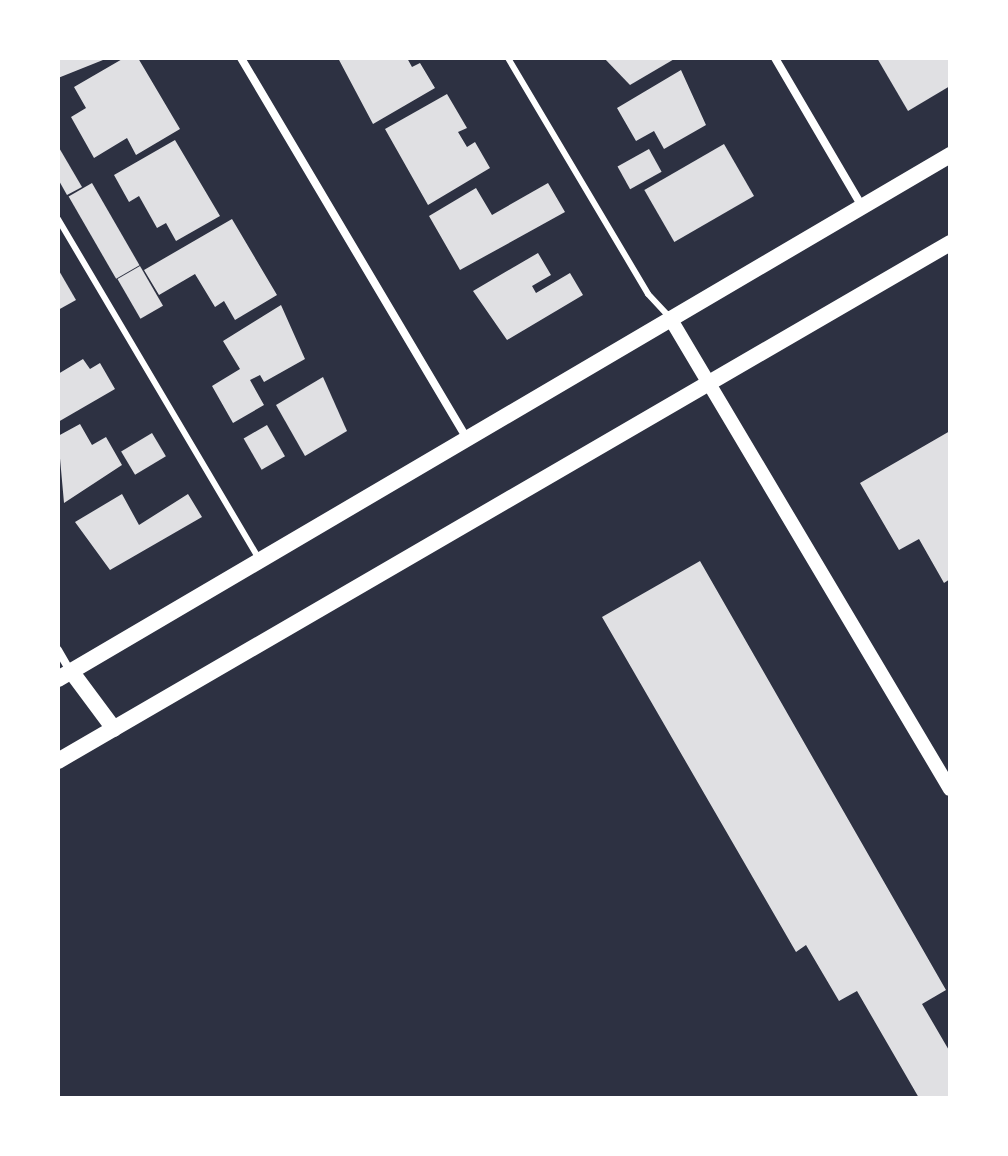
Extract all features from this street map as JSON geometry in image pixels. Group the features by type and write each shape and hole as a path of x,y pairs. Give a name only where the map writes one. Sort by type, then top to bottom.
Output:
{"main road":[{"path":"114,729 64,675 465,436 950,155"},
{"path":"58,761 950,243"}],"street":[{"path":"241,58 465,436"},
{"path":"775,58 862,206"},
{"path":"670,318 950,789"},
{"path":"58,650 64,675"}],"lane":[{"path":"508,58 648,294 670,318"},
{"path":"58,219 259,559"}],"building":[{"path":"58,58 108,58 58,78"},
{"path":"124,58 138,58 180,129 136,155 127,138 94,158 71,117 86,108 74,87"},
{"path":"338,58 407,58 412,67 420,63 435,88 373,124"},
{"path":"604,58 676,58 630,85"},
{"path":"877,58 950,58 950,86 908,111"},
{"path":"681,70 706,125 664,149 654,131 636,141 617,108"},
{"path":"447,94 467,128 458,132 467,147 475,142 490,168 428,205 385,129"},
{"path":"175,140 220,216 176,241 166,223 157,228 139,196 129,202 114,175"},
{"path":"724,144 754,196 674,242 644,190"},
{"path":"58,146 82,187 67,195 58,179"},
{"path":"649,149 662,172 630,189 618,166"},
{"path":"92,183 140,265 116,279 69,196"},
{"path":"548,183 565,212 460,270 429,216 476,188 492,215"},
{"path":"232,219 277,295 235,320 224,301 215,307 195,274 159,295 144,270"},
{"path":"538,253 551,275 532,286 536,293 570,273 583,295 507,340 473,291"},
{"path":"140,266 163,306 140,319 117,279"},
{"path":"58,269 76,300 58,310"},
{"path":"281,305 305,359 264,382 260,375 250,380 264,405 233,423 212,386 240,369 223,341"},
{"path":"83,359 90,369 100,363 115,389 58,422 58,374"},
{"path":"323,377 347,431 305,456 276,405"},
{"path":"80,424 92,445 106,437 122,465 64,503 58,436"},
{"path":"267,425 285,456 262,470 244,438"},
{"path":"950,431 950,579 944,583 919,539 899,550 860,483"},
{"path":"152,433 166,456 135,475 121,452"},
{"path":"122,494 139,525 188,494 202,517 110,570 75,522"},
{"path":"700,561 946,990 922,1004 950,1052 950,1098 919,1098 857,991 839,1001 806,945 796,952 602,617"}]}
